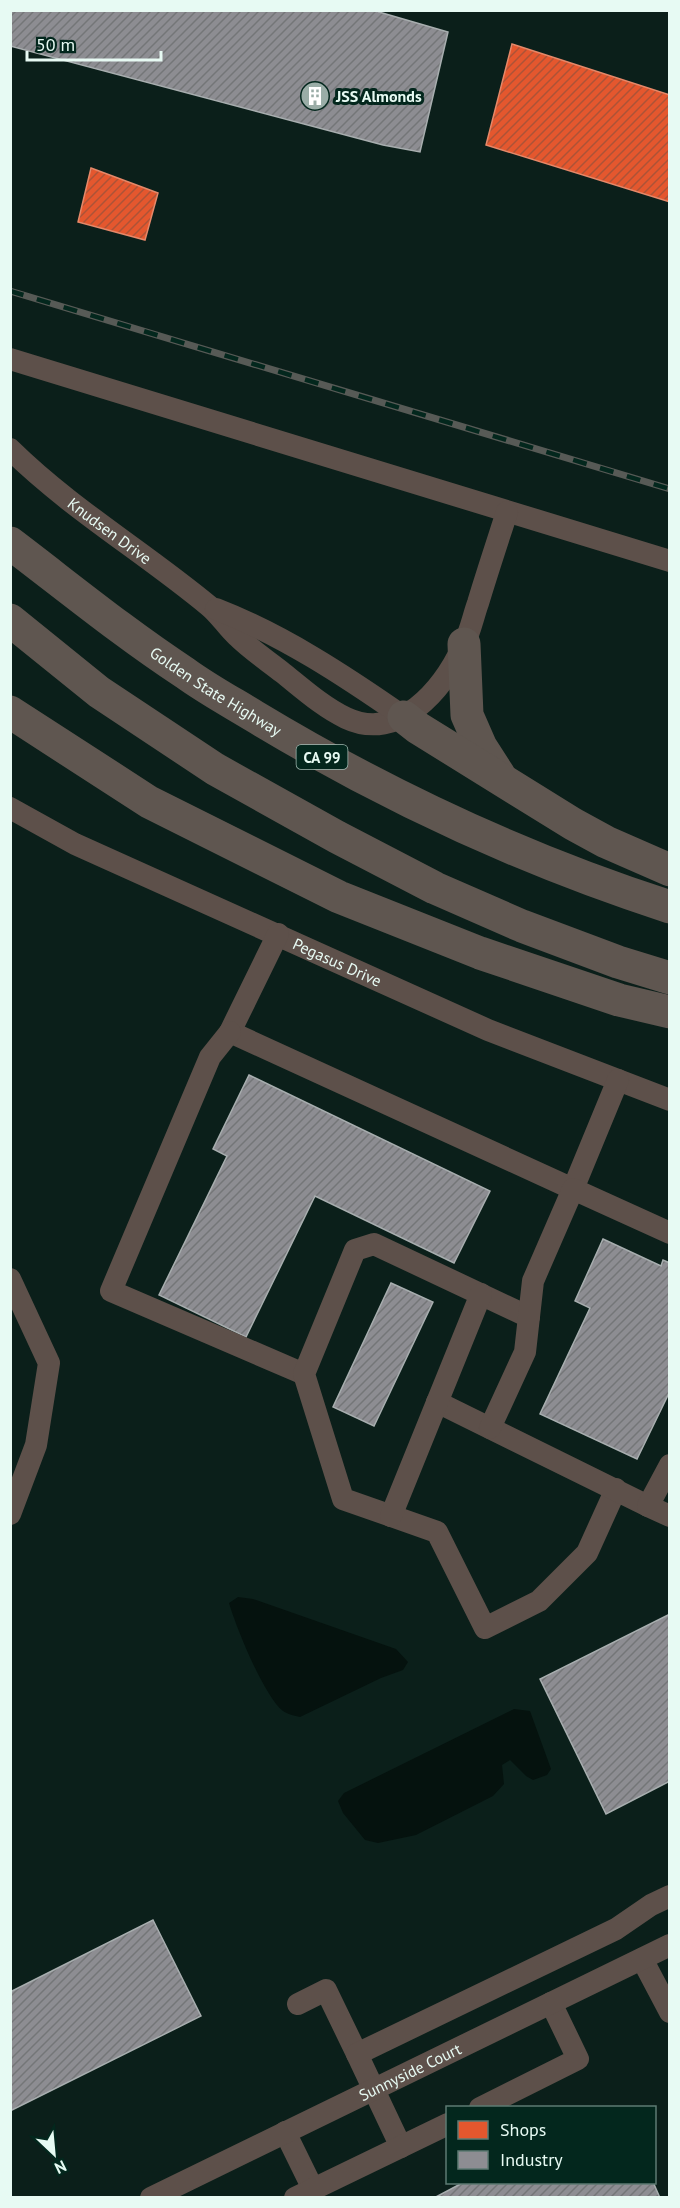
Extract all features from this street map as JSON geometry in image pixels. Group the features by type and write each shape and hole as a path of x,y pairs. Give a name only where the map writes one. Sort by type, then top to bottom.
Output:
{"highway":[{"name":"Golden State Highway","path":"10,543 107,618 186,674 322,757 492,841 619,891 669,907"},
{"path":"10,620 99,692 215,769 337,837 435,888 522,926 618,962 669,978"},
{"path":"464,644 467,715 481,747 506,784"},
{"path":"10,712 149,802 339,897 480,953 619,999 669,1012"},
{"path":"404,717 506,784 606,842 669,870"}],"street":[{"path":"10,359 669,561"},
{"name":"Knudsen Drive","path":"10,449 90,518 211,608 237,636 325,706 347,719 366,724 390,723 404,717 439,687 464,644 507,512"},
{"name":"Knudsen Drive","path":"211,608 249,622 281,639 404,717"},
{"name":"Pegasus Drive","path":"10,808 75,843 488,1030 669,1100"},
{"path":"278,934 230,1032 210,1057 111,1291 304,1374"},
{"path":"230,1032 669,1233"},
{"path":"490,1428 525,1352 533,1281 618,1080"},
{"path":"529,1317 374,1244 355,1250 304,1374 343,1499 437,1532 485,1628 539,1601 587,1553 616,1489"},
{"path":"10,1279 49,1363 36,1445 10,1514"},
{"path":"391,1516 481,1294"},
{"path":"437,1402 669,1516"},
{"path":"648,1506 669,1465"},
{"path":"357,2054 616,1929 651,1905 669,1896"},
{"name":"Sunnyside Court","path":"158,2196 669,1945"},
{"path":"642,1959 669,2012"},
{"path":"298,2004 326,1990 401,2147"},
{"path":"484,2106 578,2059 551,2003"},
{"path":"285,2132 304,2193 446,2124"}],"shaded area":[{"path":"238,1597 253,1599 396,1649 408,1662 403,1670 381,1678 300,1717 289,1714 276,1703 259,1677 244,1644 229,1603"},
{"path":"514,1709 530,1711 551,1769 547,1775 533,1780 510,1760 502,1765 504,1784 493,1796 416,1835 378,1843 365,1840 343,1813 338,1801 344,1793"}],"building: Shops":[{"path":"512,44 670,95 670,202 486,145"},
{"path":"91,168 158,193 145,240 78,222"}],"building: Industry":[{"name":"JSS Almonds","path":"10,10 380,10 379,12 448,32 420,152 383,145 10,46"},
{"path":"249,1075 490,1191 454,1263 315,1196 246,1337 159,1295 227,1156 213,1149"},
{"path":"603,1239 661,1266 663,1260 670,1263 670,1391 637,1459 540,1414 590,1308 575,1301"},
{"path":"391,1283 433,1302 374,1426 333,1407"},
{"path":"670,1614 670,1781 606,1814 540,1679"},
{"path":"153,1920 201,2016 10,2111 10,1992"},
{"path":"460,2184 654,2184 660,2198 434,2198"}],"railway":[{"path":"10,291 670,489"}],"place":[{"name":"JSS Almonds","path":"315,96"}]}
